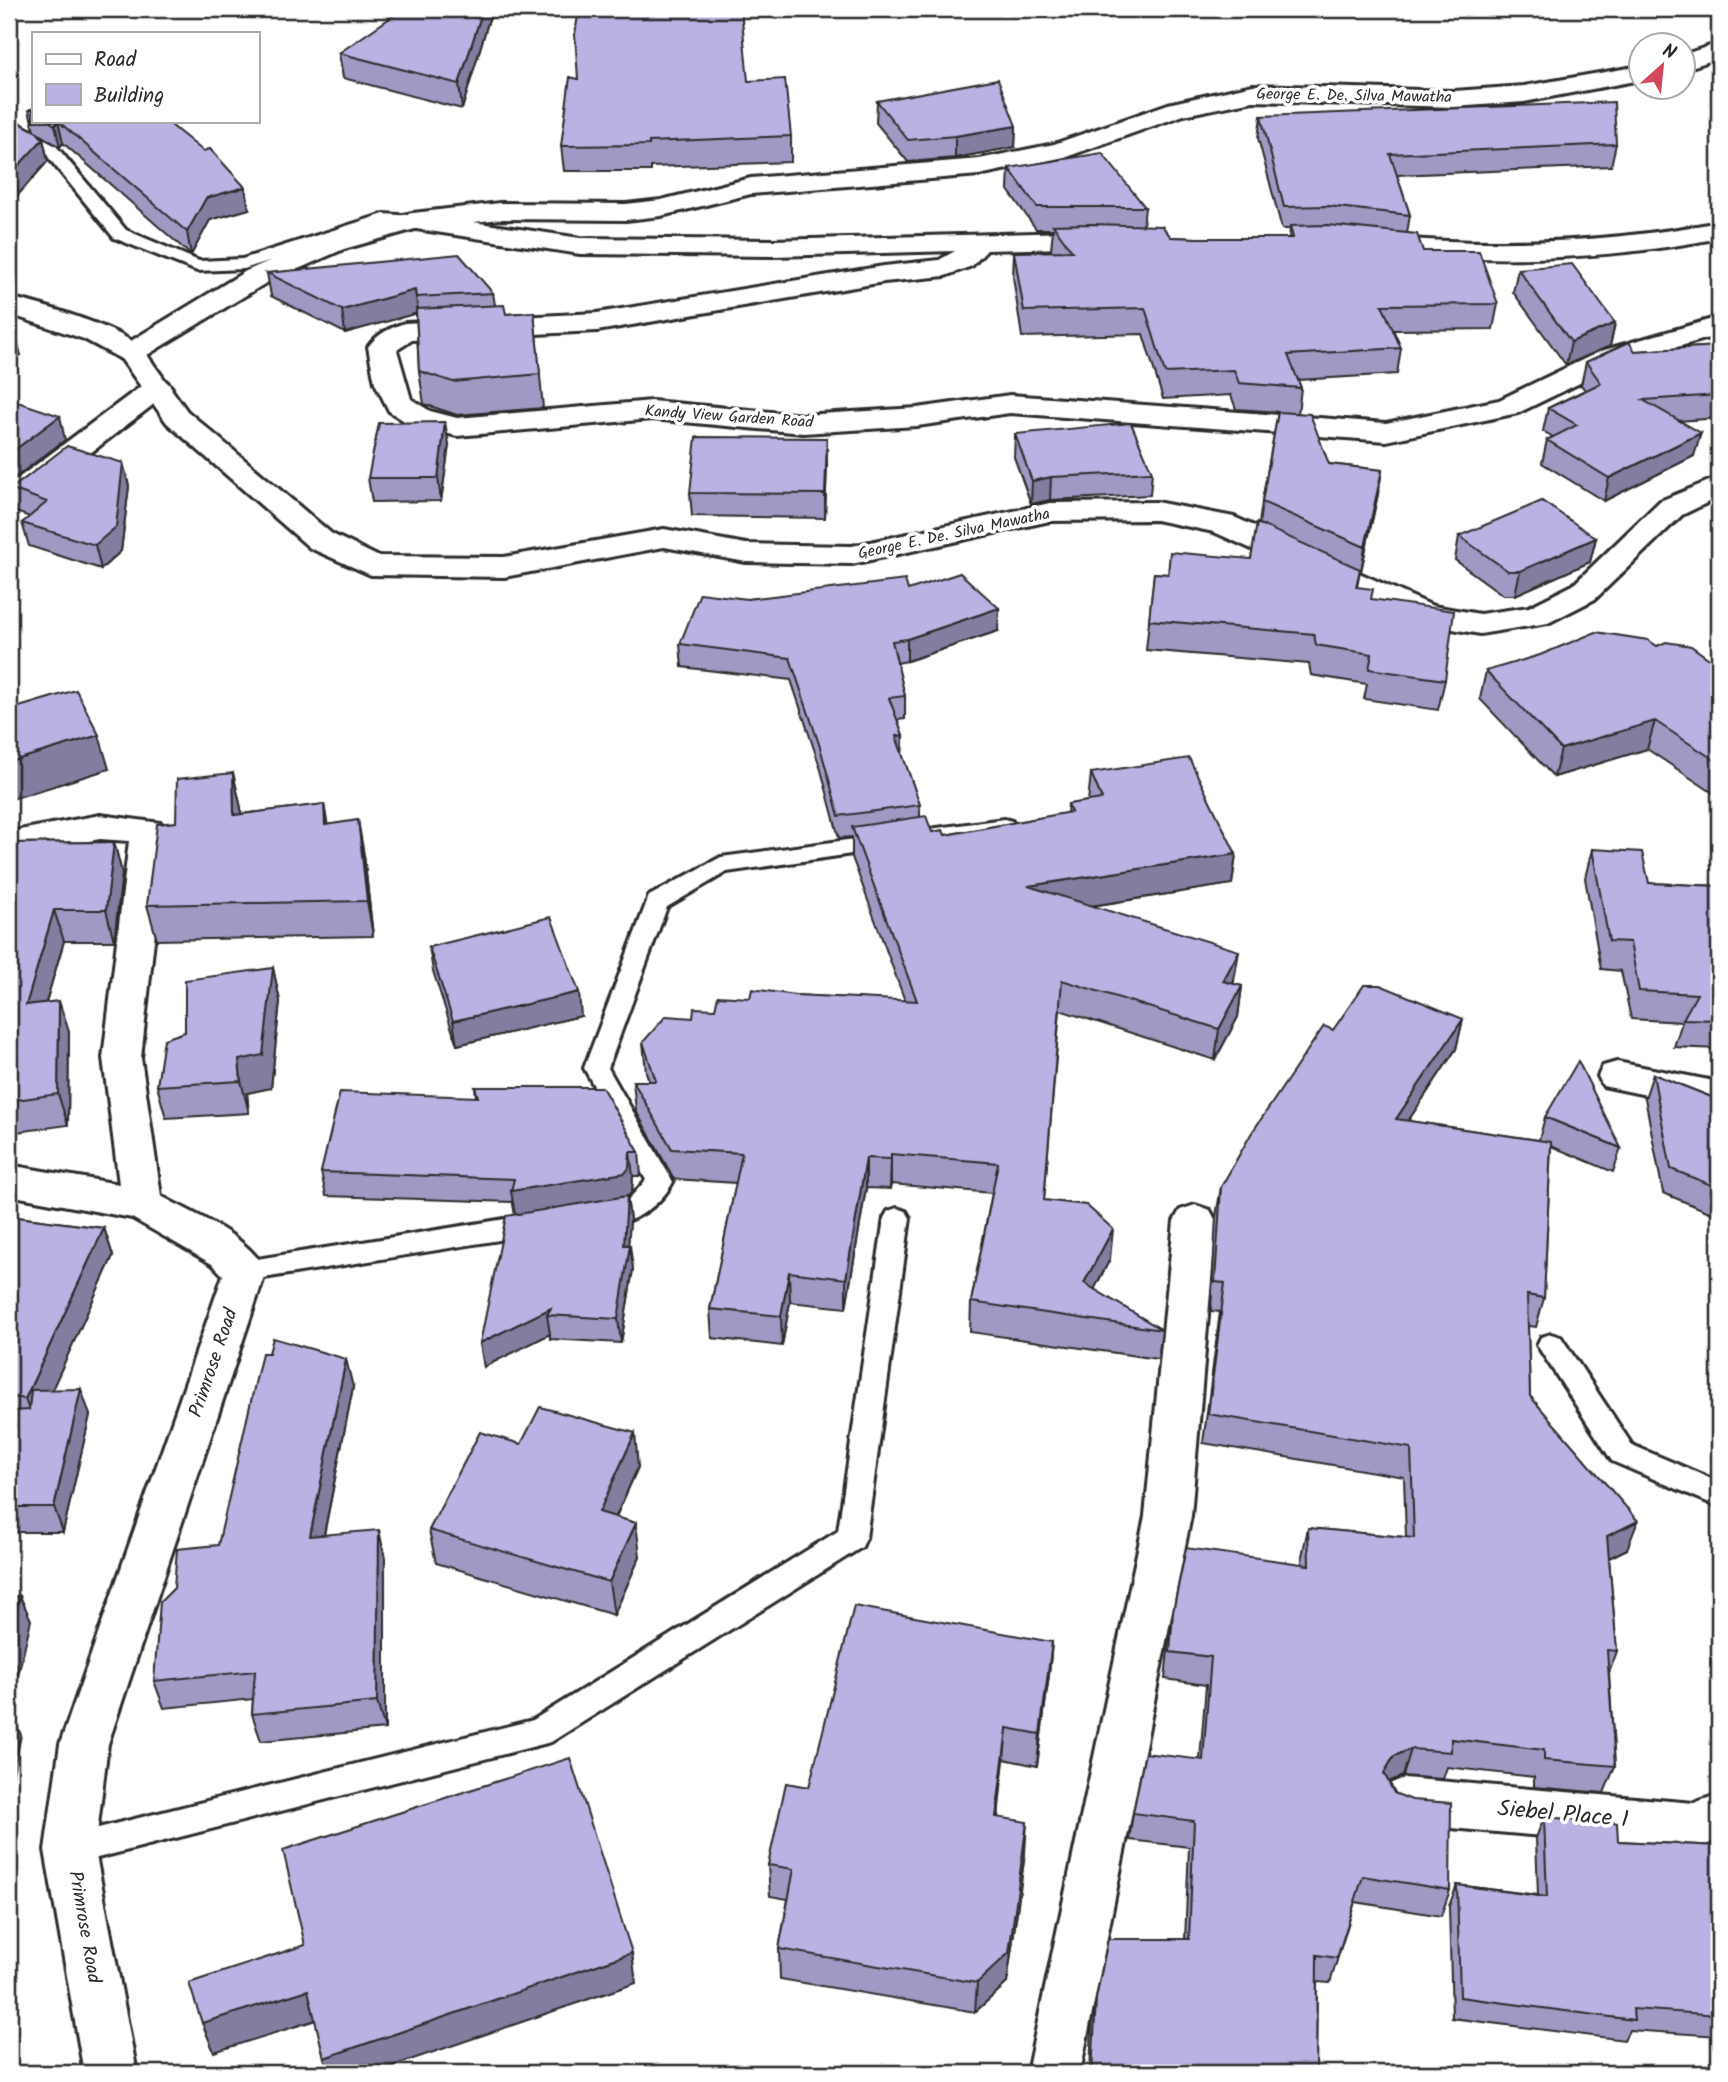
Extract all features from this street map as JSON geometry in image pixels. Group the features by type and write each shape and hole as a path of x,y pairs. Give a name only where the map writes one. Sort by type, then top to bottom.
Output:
{"street":[{"path":"1696,58 1719,50"},
{"name":"George E. De. Silva Mawatha","path":"1626,76 1524,94 1454,99 1253,93 1177,109 1060,151 979,167 751,186 661,208 626,212 500,211 413,220 334,243 256,277 131,353 177,417 321,541 371,565 504,567 664,538 746,553 852,555 1050,512 1156,511 1223,524 1425,615 1480,624 1537,616 1584,592 1671,508 1719,486"},
{"path":"413,220 580,246 772,248 1128,239"},
{"path":"1351,242 1429,250 1569,252 1669,241 1719,230"},
{"name":"Kandy View Garden Road","path":"978,244 962,260 945,268 884,274 597,322 405,332 382,347 392,397 405,411 428,421 457,427 652,410 803,424 917,417 1010,404 1386,432 1508,407 1611,357 1719,326"},
{"path":"9,305 94,333 131,353"},
{"path":"9,500 157,388"},
{"path":"9,844 100,827 148,831 122,1059 142,1204"},
{"path":"1617,1076 1719,1096"},
{"path":"9,1180 142,1204 227,1253 245,1270"},
{"path":"1053,2073 1168,1516 1195,1221"},
{"name":"Primrose Road","path":"111,2073 70,1850 84,1744 245,1270"},
{"name":"Siebel Place 1","path":"1404,1801 1694,1826 1719,1817"}],"lane":[{"path":"9,126 50,149 120,234 197,266 244,264 384,219 413,220"},
{"path":"245,1270 638,1208 660,1182 596,1068 657,902 721,865 1026,822"},
{"path":"70,1850 540,1732 852,1538 897,1218"},
{"path":"1550,1345 1622,1454 1719,1495"}],"building":[{"path":"403,9 483,9 459,84 339,53"},
{"path":"579,9 741,9 748,81 785,79 791,136 649,142 649,145 561,146 570,77 578,79 575,34"},
{"path":"998,79 1016,126 908,140 877,101"},
{"path":"1614,102 1616,144 1390,154 1410,215 1328,206 1284,207 1261,116"},
{"path":"9,117 37,132 43,139 9,176"},
{"path":"59,122 167,122 203,151 210,149 245,187 206,198 187,232"},
{"path":"1102,153 1145,207 1037,207 1009,168"},
{"path":"1053,225 1162,226 1171,237 1196,238 1293,238 1290,226 1328,225 1417,234 1423,251 1479,251 1498,304 1382,305 1401,348 1288,355 1301,388 1239,383 1234,370 1165,373 1145,308 1024,311 1014,252 1072,251"},
{"path":"459,254 493,293 416,297 415,290 342,310 267,273"},
{"path":"1572,264 1615,323 1571,342 1518,269"},
{"path":"504,305 506,314 534,312 540,374 453,382 419,371 416,309"},
{"path":"1629,342 1635,351 1719,346 1719,395 1643,400 1701,433 1609,478 1547,440 1577,425 1548,408 1601,383 1586,362"},
{"path":"9,399 60,416 9,454"},
{"path":"1278,412 1310,414 1329,464 1382,470 1365,547 1262,502"},
{"path":"445,422 438,478 368,478 379,423"},
{"path":"1131,423 1152,472 1051,477 1032,481 1015,434"},
{"path":"696,437 827,438 825,494 690,493"},
{"path":"67,446 123,463 116,527 95,545 22,523 47,502 9,488"},
{"path":"1542,501 1596,538 1520,571 1508,571 1459,536"},
{"path":"1257,523 1360,569 1356,587 1373,589 1371,599 1454,611 1445,680 1369,669 1372,654 1316,645 1314,634 1149,620 1154,573 1168,574 1170,552 1251,559"},
{"path":"960,573 999,608 907,639 892,641 905,696 889,698 903,735 896,736 920,805 839,816 820,747 790,658 680,644 700,593 747,599 905,580 908,590"},
{"path":"1596,632 1648,640 1657,646 1666,642 1691,646 1719,666 1719,763 1655,721 1561,749 1486,671 1540,655"},
{"path":"76,690 99,735 9,762 9,710"},
{"path":"1189,758 1236,854 1028,886 1239,951 1223,981 1242,986 1219,1029 1062,980 1044,1200 1086,1205 1113,1229 1084,1283 1162,1330 971,1302 998,1163 891,1154 891,1159 866,1158 846,1279 789,1272 781,1316 710,1309 742,1153 672,1149 633,1081 656,1081 643,1042 666,1016 693,1018 694,1008 715,1009 718,996 750,998 752,989 795,995 917,1001 852,827 926,816 932,832 943,830 945,835 1071,812 1068,804 1102,799 1091,773"},
{"path":"233,773 234,815 324,804 325,825 358,820 367,901 147,905 157,824 176,822 177,779"},
{"path":"114,842 106,910 54,910 26,1005 59,1001 58,1094 9,1101 9,843"},
{"path":"1592,849 1642,852 1649,883 1719,886 1719,1020 1683,1019 1697,994 1639,991 1630,942 1609,941"},
{"path":"551,917 579,992 453,1021 429,947"},
{"path":"273,968 263,1055 239,1060 241,1081 157,1086 164,1039 185,1032 185,980"},
{"path":"1364,985 1380,985 1463,1019 1396,1119 1551,1142 1544,1298 1527,1295 1530,1396 1638,1521 1607,1536 1617,1651 1607,1650 1615,1766 1544,1760 1544,1750 1451,1739 1451,1752 1411,1749 1394,1756 1384,1773 1394,1793 1412,1800 1451,1803 1450,1890 1363,1876 1337,1958 1317,1955 1316,2073 1092,2072 1096,1999 1108,1939 1189,1939 1194,1821 1133,1813 1145,1753 1203,1760 1211,1657 1170,1652 1173,1612 1186,1548 1309,1565 1308,1528 1414,1538 1411,1448 1208,1414 1225,1283 1215,1282 1221,1187 1251,1134 1324,1026 1333,1030"},
{"path":"1578,1061 1621,1148 1545,1117"},
{"path":"1653,1074 1719,1100 1719,1188 1671,1169"},
{"path":"475,1087 602,1087 639,1152 630,1152 629,1168 625,1173 511,1191 514,1179 321,1172 340,1092 478,1097"},
{"path":"627,1196 624,1245 630,1245 618,1319 547,1315 551,1308 480,1343 506,1216"},
{"path":"9,1216 104,1228 25,1399 9,1396"},
{"path":"273,1338 346,1359 310,1536 379,1530 377,1702 252,1714 255,1671 154,1681 160,1602 174,1588 177,1549 218,1545 262,1353 269,1353"},
{"path":"81,1389 54,1507 9,1507 9,1411 29,1410 31,1390"},
{"path":"540,1407 635,1433 599,1512 636,1523 609,1582 429,1530 480,1432 521,1444"},
{"path":"9,1596 20,1596 9,1644"},
{"path":"854,1606 1052,1642 1040,1734 1007,1728 996,1817 1027,1822 1009,1953 977,1983 779,1949 794,1869 768,1865 786,1783 809,1787"},
{"path":"570,1758 632,1953 324,2058 308,1990 202,2023 189,1983 305,1945 283,1850"},
{"path":"1544,1817 1617,1823 1618,1841 1719,1846 1719,2015 1633,2009 1634,2020 1460,1997 1457,1885 1547,1897"}]}
